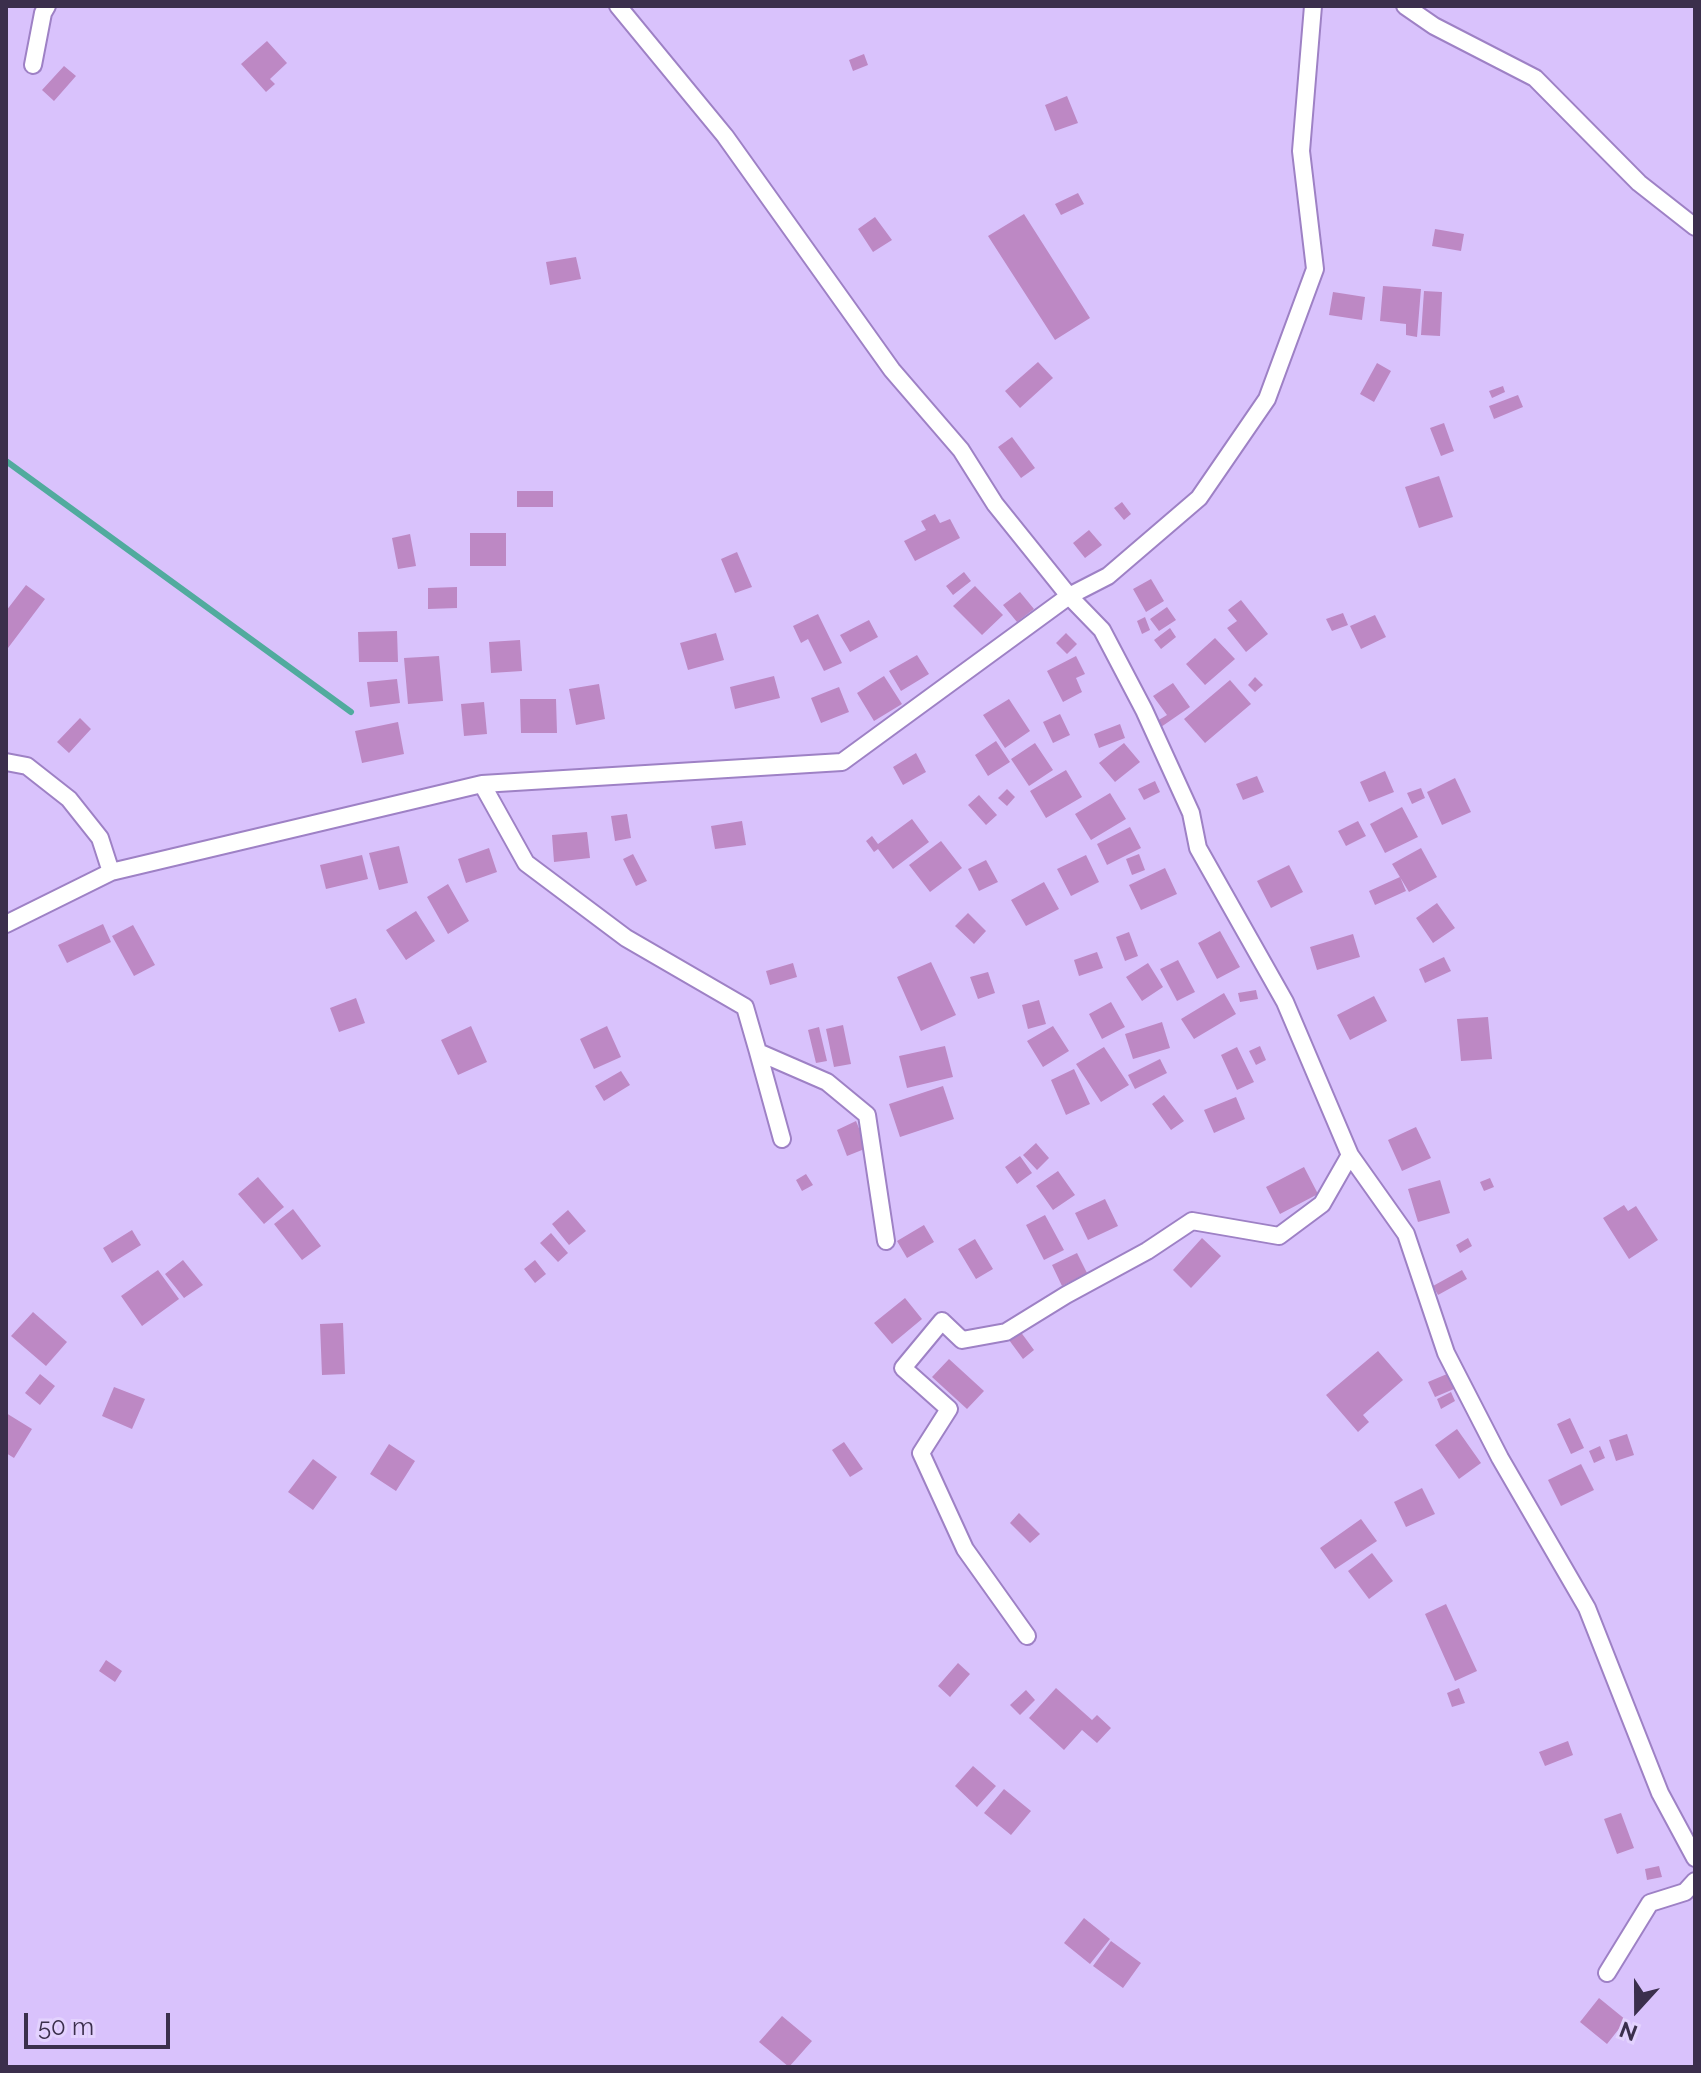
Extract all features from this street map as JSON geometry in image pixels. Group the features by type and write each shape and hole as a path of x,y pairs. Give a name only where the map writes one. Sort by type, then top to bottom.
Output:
{"street":[{"path":"33,65 47,6"},
{"path":"618,6 725,136 892,370 961,450 995,504 1069,596 1102,630 1144,710 1191,813 1198,848 1285,1002 1350,1155 1406,1234 1446,1353 1500,1458 1587,1608 1660,1793 1695,1858"},
{"path":"6,924 111,872 482,784 842,762 1069,596 1108,576 1199,498 1267,399 1315,269 1301,151 1313,6"},
{"path":"1405,6 1434,26 1535,78 1639,183 1693,222"},
{"path":"6,762 27,766 69,799 100,838 111,872"},
{"path":"482,784 526,863 626,938 745,1007 782,1139"},
{"path":"758,1052 827,1082 867,1115 886,1241"},
{"path":"1027,1636 965,1549 921,1453 949,1409 903,1368 942,1321 962,1340 1006,1332 1147,1251 1192,1221 1279,1236 1322,1204 1350,1155"},
{"path":"1607,1973 1650,1903 1685,1892 1695,1881"}],"building":[{"path":"267,41 287,63 270,79 275,84 266,92 241,64"},
{"path":"864,54 868,65 853,71 849,60"},
{"path":"64,66 76,76 54,101 42,90"},
{"path":"1067,96 1078,123 1055,131 1045,105"},
{"path":"1078,193 1084,204 1061,215 1055,204"},
{"path":"1024,214 1090,318 1055,340 988,236"},
{"path":"875,217 892,240 873,252 858,229"},
{"path":"1435,229 1464,234 1461,251 1432,246"},
{"path":"576,257 581,279 550,285 546,262"},
{"path":"1383,286 1421,289 1417,337 1406,335 1406,324 1380,321"},
{"path":"1424,291 1442,292 1440,336 1421,335"},
{"path":"1333,292 1365,297 1362,320 1329,315"},
{"path":"1038,362 1053,378 1020,408 1005,391"},
{"path":"1377,363 1391,371 1374,402 1360,394"},
{"path":"1503,386 1505,392 1492,398 1489,391"},
{"path":"1518,395 1523,407 1494,419 1489,406"},
{"path":"1444,423 1454,451 1441,456 1430,428"},
{"path":"1012,437 1035,468 1021,478 998,447"},
{"path":"1439,476 1453,517 1419,528 1405,487"},
{"path":"517,491 553,491 553,507 517,507"},
{"path":"1122,502 1131,514 1124,520 1114,508"},
{"path":"935,514 940,523 950,519 960,538 915,561 904,541 926,530 921,521"},
{"path":"1089,530 1102,545 1085,558 1073,543"},
{"path":"470,533 506,533 506,566 470,566"},
{"path":"410,534 416,566 398,569 392,538"},
{"path":"737,552 752,587 735,593 721,559"},
{"path":"964,572 971,581 953,595 946,586"},
{"path":"1151,579 1164,601 1146,612 1133,589"},
{"path":"26,585 45,599 8,648 6,611"},
{"path":"975,586 1003,615 982,635 953,606"},
{"path":"457,587 457,608 428,609 428,588"},
{"path":"1020,592 1034,609 1017,622 1003,605"},
{"path":"1241,600 1268,634 1246,652 1227,628 1237,621 1228,610"},
{"path":"1167,607 1176,620 1159,631 1150,619"},
{"path":"1343,613 1348,625 1332,631 1326,619"},
{"path":"818,614 842,663 824,671 808,639 801,643 793,626"},
{"path":"1375,615 1386,637 1361,649 1350,626"},
{"path":"1145,617 1150,630 1142,634 1137,621"},
{"path":"869,620 878,637 850,652 840,635"},
{"path":"1170,628 1176,637 1161,649 1154,640"},
{"path":"397,631 398,662 359,662 358,632"},
{"path":"716,633 724,660 688,670 680,643"},
{"path":"1066,633 1077,644 1067,654 1056,643"},
{"path":"1215,638 1235,659 1205,685 1186,664"},
{"path":"520,640 522,671 491,673 489,642"},
{"path":"917,655 929,674 901,691 889,671"},
{"path":"439,656 443,701 408,704 404,658"},
{"path":"1076,656 1085,674 1076,678 1082,692 1063,702 1047,671"},
{"path":"774,676 780,698 735,709 730,687"},
{"path":"884,676 902,704 874,721 857,693"},
{"path":"1255,677 1263,685 1255,692 1248,685"},
{"path":"397,679 400,703 370,707 367,682"},
{"path":"1230,680 1251,704 1205,743 1184,719"},
{"path":"1173,683 1190,707 1161,727 1157,721 1167,715 1153,696"},
{"path":"599,684 605,719 576,725 569,689"},
{"path":"839,687 849,712 821,723 811,698"},
{"path":"520,699 556,699 557,733 521,733"},
{"path":"1009,699 1030,731 1005,748 983,715"},
{"path":"484,702 487,734 464,736 461,704"},
{"path":"1060,714 1070,735 1053,743 1043,722"},
{"path":"80,718 91,729 69,753 57,742"},
{"path":"398,722 404,754 362,763 355,731"},
{"path":"1120,724 1125,738 1099,748 1094,734"},
{"path":"996,741 1010,762 988,776 975,755"},
{"path":"1035,743 1053,770 1029,786 1011,759"},
{"path":"1124,743 1140,762 1115,782 1099,763"},
{"path":"916,753 926,772 903,785 893,767"},
{"path":"1066,770 1082,797 1046,818 1030,791"},
{"path":"1385,771 1394,792 1369,802 1360,782"},
{"path":"1257,776 1264,792 1243,800 1236,784"},
{"path":"1455,778 1471,812 1442,825 1427,792"},
{"path":"1155,781 1160,792 1144,800 1138,789"},
{"path":"1421,788 1425,798 1412,804 1407,793"},
{"path":"1007,789 1015,797 1007,806 998,798"},
{"path":"1110,793 1126,819 1091,840 1075,814"},
{"path":"979,795 997,815 986,825 968,805"},
{"path":"1402,807 1418,837 1385,853 1370,824"},
{"path":"627,814 631,838 615,841 611,816"},
{"path":"912,819 929,842 893,869 878,849 874,852 866,841 872,836 878,844"},
{"path":"742,821 746,845 715,849 711,826"},
{"path":"1358,821 1366,836 1346,846 1338,831"},
{"path":"1130,827 1141,848 1107,865 1097,844"},
{"path":"587,832 590,858 554,862 552,835"},
{"path":"941,841 962,868 930,892 909,865"},
{"path":"399,846 408,883 379,890 369,853"},
{"path":"489,848 497,872 466,883 458,859"},
{"path":"1421,848 1437,877 1409,892 1392,864"},
{"path":"633,854 647,881 636,886 623,859"},
{"path":"1139,854 1145,870 1132,875 1126,859"},
{"path":"362,855 368,879 326,889 320,865"},
{"path":"1086,855 1099,882 1071,896 1057,869"},
{"path":"986,860 998,882 979,891 968,869"},
{"path":"1289,865 1303,892 1271,908 1257,881"},
{"path":"1165,868 1177,894 1141,910 1129,885"},
{"path":"1400,877 1406,891 1375,905 1369,891"},
{"path":"1044,882 1059,909 1026,926 1011,900"},
{"path":"448,884 469,921 448,934 427,897"},
{"path":"1437,903 1455,928 1433,943 1416,918"},
{"path":"416,911 435,941 406,960 386,930"},
{"path":"968,913 986,931 974,944 955,926"},
{"path":"103,924 111,942 67,963 58,945"},
{"path":"133,925 155,965 134,976 112,936"},
{"path":"1220,931 1240,967 1217,979 1198,943"},
{"path":"1129,932 1138,956 1125,961 1116,937"},
{"path":"1353,934 1360,957 1317,970 1310,947"},
{"path":"1097,952 1103,968 1079,976 1074,960"},
{"path":"1444,957 1451,971 1425,983 1419,969"},
{"path":"1178,960 1195,992 1177,1001 1160,969"},
{"path":"931,962 956,1015 921,1031 897,977"},
{"path":"793,963 797,977 770,985 766,971"},
{"path":"1148,963 1163,987 1142,1001 1126,977"},
{"path":"988,972 995,993 978,999 970,977"},
{"path":"1256,990 1258,999 1240,1002 1238,993"},
{"path":"1224,993 1236,1014 1194,1039 1181,1019"},
{"path":"1374,996 1387,1021 1350,1040 1337,1015"},
{"path":"356,998 365,1023 339,1032 330,1008"},
{"path":"1039,1000 1046,1024 1028,1029 1022,1005"},
{"path":"1111,1002 1125,1027 1102,1039 1089,1014"},
{"path":"1488,1017 1492,1059 1461,1061 1457,1019"},
{"path":"1162,1022 1170,1048 1133,1059 1125,1034"},
{"path":"843,1025 851,1064 834,1067 826,1029"},
{"path":"471,1026 487,1062 458,1075 441,1040"},
{"path":"607,1026 621,1057 594,1069 580,1039"},
{"path":"1053,1026 1069,1051 1043,1067 1027,1041"},
{"path":"819,1027 827,1061 816,1063 808,1030"},
{"path":"945,1046 953,1077 907,1088 899,1056"},
{"path":"1260,1046 1266,1060 1256,1065 1249,1051"},
{"path":"1104,1047 1129,1085 1101,1102 1076,1064"},
{"path":"1237,1047 1254,1082 1237,1090 1221,1055"},
{"path":"1160,1059 1167,1073 1135,1089 1128,1075"},
{"path":"1074,1069 1090,1104 1066,1115 1051,1080"},
{"path":"621,1071 630,1085 604,1101 595,1086"},
{"path":"943,1086 954,1119 900,1137 889,1104"},
{"path":"1164,1095 1184,1121 1171,1130 1152,1104"},
{"path":"1236,1097 1245,1119 1214,1133 1204,1110"},
{"path":"856,1121 867,1148 847,1156 837,1130"},
{"path":"1416,1127 1431,1158 1402,1171 1388,1140"},
{"path":"1036,1143 1049,1158 1037,1170 1023,1155"},
{"path":"1020,1156 1032,1173 1017,1184 1005,1167"},
{"path":"1304,1167 1318,1194 1280,1214 1266,1187"},
{"path":"1058,1171 1075,1195 1053,1210 1036,1186"},
{"path":"806,1174 813,1185 802,1191 796,1180"},
{"path":"258,1177 284,1207 264,1224 238,1194"},
{"path":"1490,1178 1494,1187 1484,1191 1480,1182"},
{"path":"1440,1180 1450,1213 1418,1222 1408,1189"},
{"path":"1105,1199 1118,1226 1088,1240 1075,1213"},
{"path":"1624,1205 1628,1211 1636,1206 1658,1240 1629,1259 1603,1218"},
{"path":"293,1209 321,1246 302,1260 274,1224"},
{"path":"568,1210 586,1231 569,1245 552,1224"},
{"path":"1045,1215 1064,1250 1044,1260 1026,1225"},
{"path":"924,1225 934,1242 907,1258 897,1241"},
{"path":"132,1230 141,1245 112,1263 103,1248"},
{"path":"551,1233 568,1253 558,1262 540,1243"},
{"path":"1202,1238 1221,1256 1191,1288 1173,1270"},
{"path":"1468,1238 1472,1246 1460,1253 1456,1245"},
{"path":"975,1239 993,1269 976,1279 958,1249"},
{"path":"1077,1253 1087,1273 1062,1286 1052,1265"},
{"path":"183,1260 203,1285 184,1298 165,1274"},
{"path":"535,1260 546,1274 535,1283 524,1269"},
{"path":"158,1270 179,1299 142,1326 121,1296"},
{"path":"1462,1270 1467,1279 1438,1295 1433,1286"},
{"path":"905,1298 922,1319 892,1344 874,1323"},
{"path":"33,1312 67,1342 46,1366 11,1336"},
{"path":"343,1323 345,1374 322,1375 320,1324"},
{"path":"1020,1331 1034,1350 1023,1359 1009,1340"},
{"path":"1378,1351 1403,1380 1363,1415 1369,1422 1358,1432 1326,1395"},
{"path":"949,1359 984,1391 967,1409 932,1377"},
{"path":"40,1374 55,1386 40,1405 25,1393"},
{"path":"1447,1374 1454,1389 1435,1397 1428,1382"},
{"path":"114,1387 145,1399 132,1429 102,1416"},
{"path":"1451,1392 1455,1401 1441,1409 1437,1399"},
{"path":"6,1413 32,1429 14,1458 6,1453"},
{"path":"1570,1418 1584,1448 1571,1454 1557,1424"},
{"path":"1457,1429 1481,1463 1459,1479 1435,1445"},
{"path":"1627,1434 1634,1455 1616,1461 1609,1440"},
{"path":"844,1442 863,1469 850,1477 832,1450"},
{"path":"389,1444 415,1461 396,1491 370,1474"},
{"path":"1600,1446 1605,1458 1594,1463 1589,1451"},
{"path":"313,1459 337,1477 313,1510 288,1492"},
{"path":"1581,1464 1594,1490 1561,1506 1548,1480"},
{"path":"1422,1488 1435,1514 1406,1527 1394,1502"},
{"path":"1019,1513 1040,1534 1030,1543 1010,1523"},
{"path":"1361,1519 1377,1541 1335,1569 1320,1548"},
{"path":"1372,1553 1393,1581 1369,1599 1348,1571"},
{"path":"1446,1604 1477,1671 1455,1681 1425,1614"},
{"path":"106,1660 122,1671 115,1682 99,1671"},
{"path":"958,1663 970,1674 950,1697 938,1686"},
{"path":"1056,1688 1092,1720 1097,1715 1111,1728 1097,1743 1082,1730 1064,1750 1029,1718"},
{"path":"1459,1688 1465,1703 1452,1707 1447,1693"},
{"path":"1026,1690 1035,1700 1020,1715 1010,1705"},
{"path":"1568,1741 1573,1755 1545,1766 1539,1752"},
{"path":"973,1766 996,1786 977,1807 955,1786"},
{"path":"1004,1789 1031,1811 1011,1835 984,1813"},
{"path":"1621,1813 1634,1848 1617,1854 1604,1819"},
{"path":"1659,1866 1662,1877 1647,1880 1645,1869"},
{"path":"1084,1918 1110,1939 1090,1964 1064,1943"},
{"path":"1111,1941 1141,1963 1123,1988 1093,1966"},
{"path":"1599,1998 1626,2020 1607,2044 1580,2022"},
{"path":"782,2016 812,2041 789,2067 759,2042"}],"waterway":[{"path":"6,461 351,712"}]}
